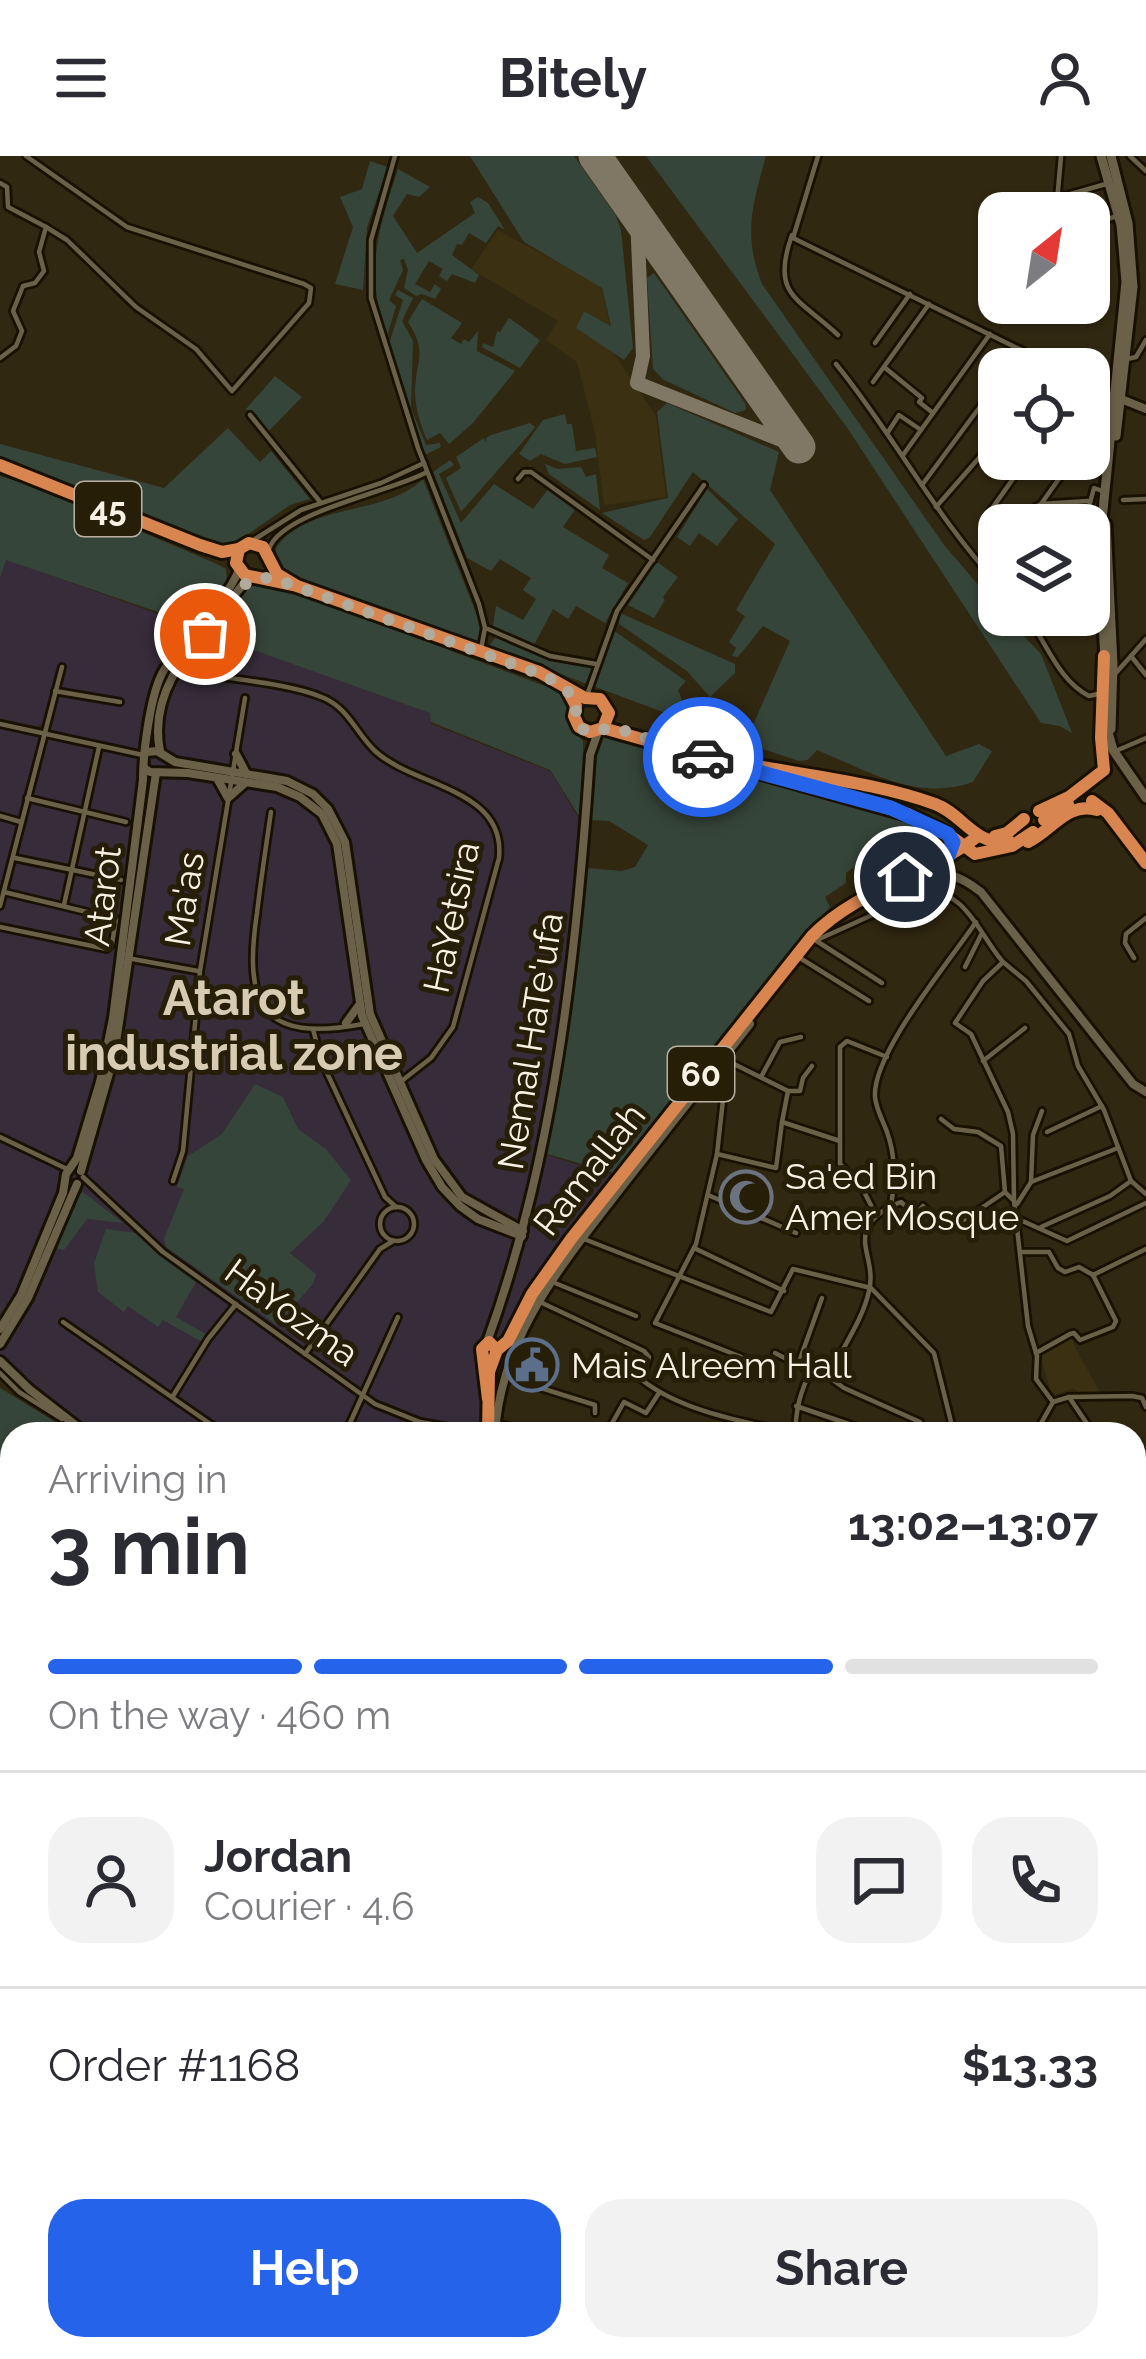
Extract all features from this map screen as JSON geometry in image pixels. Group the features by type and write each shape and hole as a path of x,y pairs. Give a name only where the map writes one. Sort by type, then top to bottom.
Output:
{"highway":[{"name":"45","path":"0,466 222,552 259,544 277,574 297,586"},
{"name":"45","path":"200,545 256,576 297,586 538,672 567,689"},
{"path":"238,568 244,546"},
{"path":"256,576 270,558"},
{"path":"1042,817 1104,770 1102,693 1109,665"},
{"path":"567,689 588,693"},
{"path":"567,689 588,693 606,705 604,724"},
{"path":"588,693 574,718 581,729 604,724 891,808 948,834 963,848"},
{"path":"737,765 934,803 972,831 997,836 1030,829"},
{"path":"1042,817 1071,802 1088,800 1102,807 1146,868"},
{"path":"1042,817 1079,804 1097,809 1146,868"},
{"name":"60","path":"1030,829 1012,846 983,854 963,848 972,831 1001,843 1013,838 1030,829 1072,810 1097,809"},
{"name":"Ramallah","path":"934,863 988,856 1030,829"},
{"path":"948,834 953,842 948,856"},
{"name":"Ramallah","path":"492,1346 512,1332 571,1239 804,944 850,904 963,848"},
{"name":"60","path":"488,1399 512,1332"},
{"name":"60","path":"490,1422 492,1346"}],"main road":[{"path":"1101,156 1118,215 1126,282 1106,525 1108,737 1146,794"},
{"path":"1111,156 1132,253 1127,359 1113,413 1099,550 1111,729 1118,750 1146,794"}],"street":[{"path":"0,183 7,187 8,207 67,240 136,307 196,349 232,391 308,303 311,289 304,284 127,227 26,156"},
{"path":"395,156 371,240 371,298 427,472 485,628 480,652"},
{"path":"818,156 783,259 785,288 838,335"},
{"path":"1060,192 1061,156"},
{"path":"1130,156 1146,171 1146,182"},
{"path":"1084,192 1109,183"},
{"path":"1110,217 1118,215"},
{"path":"0,358 16,346 22,332 13,311 23,286 35,284 44,271 39,252 46,226"},
{"path":"792,235 1017,348"},
{"path":"875,343 910,294"},
{"path":"873,382 929,304"},
{"path":"903,455 990,334"},
{"path":"1127,359 1136,357 1146,340"},
{"path":"836,364 978,562"},
{"path":"884,366 933,413"},
{"path":"1110,394 1146,409"},
{"path":"922,485 978,409"},
{"path":"250,415 321,503"},
{"path":"887,432 899,415 921,430"},
{"path":"936,507 978,460"},
{"path":"244,546 291,514 424,463"},
{"path":"270,558 273,538 295,522 427,472"},
{"path":"518,479 531,472 652,560"},
{"path":"1041,504 1058,480"},
{"path":"588,693 612,620 704,484"},
{"path":"1088,504 1094,488 1105,492"},
{"path":"1123,500 1146,499"},
{"path":"1041,504 1088,501"},
{"name":"Atarot","path":"125,957 143,760 156,688 220,603 238,568"},
{"name":"Atarot","path":"0,1344 28,1298 74,1176 103,1068 162,754 158,737 170,670 256,576"},
{"path":"485,628 550,656 596,664"},
{"path":"1041,636 1067,683 1089,696 1102,693"},
{"path":"1109,665 1131,656 1146,639"},
{"path":"191,650 187,662 195,674"},
{"path":"1131,656 1146,675"},
{"path":"0,906 62,667"},
{"name":"HaYetsira","path":"170,670 330,700 376,752 476,805 494,822 499,858 458,1016 442,1045 397,1084"},
{"path":"55,692 120,702"},
{"name":"Ma'as","path":"173,1181 184,1145 200,971 245,698"},
{"path":"0,724 120,752 143,760 157,772 279,779 304,789 326,806 345,842 369,1021 442,1187 470,1214 523,1234"},
{"name":"Nemal HaTe'ufa","path":"492,1346 538,1174 572,948 590,755 604,724"},
{"name":"Nemal HaTe'ufa","path":"581,729 590,755"},
{"path":"1118,750 1146,738"},
{"path":"64,905 99,747"},
{"path":"143,760 162,754 232,776"},
{"path":"236,754 247,778 300,796 331,827 359,1004 395,1068 397,1084"},
{"path":"213,776 224,785 228,798 247,778"},
{"path":"27,798 126,822"},
{"path":"271,812 251,952 252,982 259,1000 272,1016 295,1028 369,1021"},
{"path":"0,815 21,822"},
{"path":"12,858 121,880"},
{"path":"493,1422 505,1377 550,1281 800,958 854,909 917,878 938,872 957,876 981,892 1133,1084 1146,1090"},
{"path":"815,940 923,892 937,890 952,897 1069,1034 1078,1066 1102,1106 1131,1181 1146,1194"},
{"path":"0,927 110,947 116,917 4,892"},
{"path":"1134,958 1125,943 1126,934 1146,918"},
{"path":"892,1206 893,1152 874,1095 902,1025 976,922"},
{"path":"964,967 981,935"},
{"path":"815,940 882,983"},
{"path":"125,957 200,971"},
{"path":"800,958 869,1001"},
{"path":"1003,962 955,1023 971,1034 1008,1112 1014,1204 1036,1379 1053,1402"},
{"path":"346,1023 359,1004"},
{"path":"333,1027 369,1021"},
{"path":"982,1061 1025,1028"},
{"path":"305,1354 380,1249 408,1237 414,1223 408,1211 385,1197 321,1060 313,1029"},
{"path":"761,1077 780,1042 801,1037"},
{"path":"876,1215 860,1184 840,1163 840,1047 847,1041 887,1057"},
{"path":"723,1058 788,1090 800,1091 802,1078 812,1066"},
{"path":"723,1058 727,1064 708,1195 694,1248 656,1323 754,1362"},
{"path":"395,1068 413,1074"},
{"path":"717,1154 776,1168 788,1090"},
{"path":"1047,1132 1102,1106"},
{"path":"1031,1182 1032,1143 1042,1111"},
{"path":"941,1119 954,1129 978,1132 1001,1146 1005,1192 1014,1204"},
{"path":"782,1122 840,1141"},
{"name":"HaYozma","path":"0,1137 92,1186 153,1244 362,1396 406,1418 432,1422"},
{"path":"1014,1204 1031,1182 1118,1148"},
{"name":"Atarot","path":"0,1329 21,1294 74,1176"},
{"path":"1041,1226 1110,1196 1131,1181"},
{"path":"964,1220 1005,1192"},
{"path":"708,1195 796,1233"},
{"path":"380,1249 385,1197"},
{"path":"823,1373 830,1372 871,1288 863,1239 876,1215 901,1202 915,1215 923,1206 932,1215"},
{"path":"1018,1219 1067,1241 1146,1203"},
{"path":"385,1212 396,1207"},
{"path":"384,1234 393,1240"},
{"path":"581,1238 771,1312 793,1269 871,1288 934,1353 951,1422"},
{"path":"694,1248 784,1291"},
{"path":"1093,1275 1146,1249"},
{"path":"1021,1252 1049,1252 1065,1272 1079,1267 1093,1275 1116,1321 1113,1327 1080,1340 1070,1334 1036,1353"},
{"path":"550,1281 635,1316"},
{"path":"811,1370 800,1359 822,1298"},
{"path":"538,1301 644,1351 649,1357 642,1380 660,1391 746,1422"},
{"path":"173,1396 236,1304"},
{"path":"350,1422 398,1317"},
{"path":"63,1322 209,1422"},
{"path":"775,1353 920,1422"},
{"path":"0,1360 69,1422"},
{"path":"796,1422 796,1406 811,1370"},
{"path":"0,1373 19,1392 67,1422"},
{"path":"505,1377 596,1405 595,1413"},
{"path":"613,1422 624,1402 646,1413 660,1391"},
{"path":"1069,1396 1086,1422"},
{"path":"1042,1422 1053,1402 1069,1396 1142,1397 1146,1406"},
{"path":"796,1406 843,1422"}],"shaded area":[{"path":"498,230 596,283 602,291 610,325 584,311 576,328 610,348 656,416 666,497 604,505 595,433 577,362 546,340 558,321 471,269"},
{"path":"6,559 431,713 431,724 550,771 584,827 540,1153 618,1177 506,1334 481,1358 484,1422 75,1422 18,1388 0,1367 0,724 41,734 45,723 35,727 0,718 0,578"},
{"path":"1071,1337 1101,1394 1080,1394 1074,1388 1052,1396 1040,1355"}],"green space":[{"path":"470,156 574,156 621,230 633,348 624,360 576,328 584,311 611,326 602,288 524,242"},
{"path":"646,156 766,156 751,235 762,284 944,545 978,585 978,627 846,426"},
{"path":"370,161 388,167 367,227 363,290 335,284 353,227 340,197 362,189"},
{"path":"398,169 430,187 419,197 407,194 393,216 417,253 475,213 470,202 478,197 488,203 505,230 498,226 486,243 469,233 462,245 457,244 452,255 479,275 475,283 452,274 447,281 439,276 443,269 429,261 415,284 430,292 435,284 441,289 435,299 404,288 408,270 404,259 400,260 403,270 389,300 396,306 387,337 376,292 376,252"},
{"path":"654,273 746,410 735,413 664,380 653,369 647,278"},
{"path":"398,290 413,298 402,321 413,341 411,408 426,445 440,443 441,447 425,455 389,344 403,300 395,295"},
{"path":"422,299 462,323 451,338 461,344 464,339 469,342 478,331 477,351 515,371 473,423 449,444 440,433 427,440 417,409 419,349 408,322"},
{"path":"509,318 540,340 520,368 482,347 483,343 493,347 497,331"},
{"path":"275,376 302,397 268,432 246,409"},
{"path":"667,403 779,452 770,490 946,756 979,744 992,751 973,782 952,787 912,786 817,750 808,760 799,761 745,743 790,641 763,626 738,657 732,656 736,648 729,642 745,616 736,610 775,544 693,472 644,540 602,513 668,498 657,412"},
{"path":"565,414 567,424 572,424 576,451 595,448 597,457 565,464 541,454 530,461 519,454 543,420"},
{"path":"530,423 533,430 461,512 446,478 461,468 456,457 484,438 486,443 491,435"},
{"path":"228,428 260,462 271,451 310,499 290,505 231,546 0,460 0,444 164,488"},
{"path":"450,460 454,465 439,474 461,523 494,484 533,509 549,488 578,505 563,527 609,555 602,568 628,583 605,623 576,606 568,619 553,609 534,645 493,626 496,606 523,620 536,599 523,590 531,578 500,559 491,571 467,558 433,472"},
{"path":"545,464 558,469 581,467 586,477 596,474 600,510 549,474"},
{"path":"0,476 217,564 226,569 227,583 196,625 6,560 0,578"},
{"path":"423,479 480,623 478,645 298,579 276,559 276,548 307,523 388,499"},
{"path":"707,489 738,519 717,546 699,533 690,546 677,537"},
{"path":"657,562 678,577 654,618 628,605"},
{"path":"253,583 272,584 561,692 583,741 584,824 550,770 431,722 430,713 209,634"},
{"path":"620,613 735,664 735,673 710,697 687,671 619,624"},
{"path":"613,630 686,681 678,690 684,705 743,734 741,741 488,647 496,637 552,660 584,666 605,657"},
{"path":"984,636 1024,636 1041,654 1072,733 1041,723"},
{"path":"610,734 765,781 902,814 913,824 846,873 846,883 825,897 830,907 620,1175 544,1153 587,868 622,871 635,867 648,845 609,821 591,820 597,742"},
{"path":"255,1084 283,1097 298,1129 326,1149 351,1180 324,1221 290,1253 316,1274 313,1284 277,1325 166,1247 164,1239 184,1189 177,1187 188,1156 222,1134"},
{"path":"83,1192 123,1223 87,1219 64,1250 56,1248 72,1202"},
{"path":"106,1229 136,1233 196,1282 176,1317 206,1334 202,1342 163,1320 158,1327 128,1306 124,1312 98,1292 94,1263"},
{"path":"0,1388 55,1422 0,1422"}],"taxiway":[{"path":"637,217 643,356 637,383 799,447"}],"runway":[{"path":"595,156 799,447"}],"way so far":[{"path":"205,634 244,584 259,576 275,579 546,676 571,694 576,723 585,731 616,728 703,757"}],"place":[{"name":"Sa'ed Bin Amer Mosque","path":"746,1197"},
{"name":"Mais Alreem Hall","path":"532,1365"}],"district":[{"name":"Atarot industrial zone","path":"234,1026"}],"route":[{"path":"703,757 891,808 948,834 953,842 948,856 905,877"}]}
